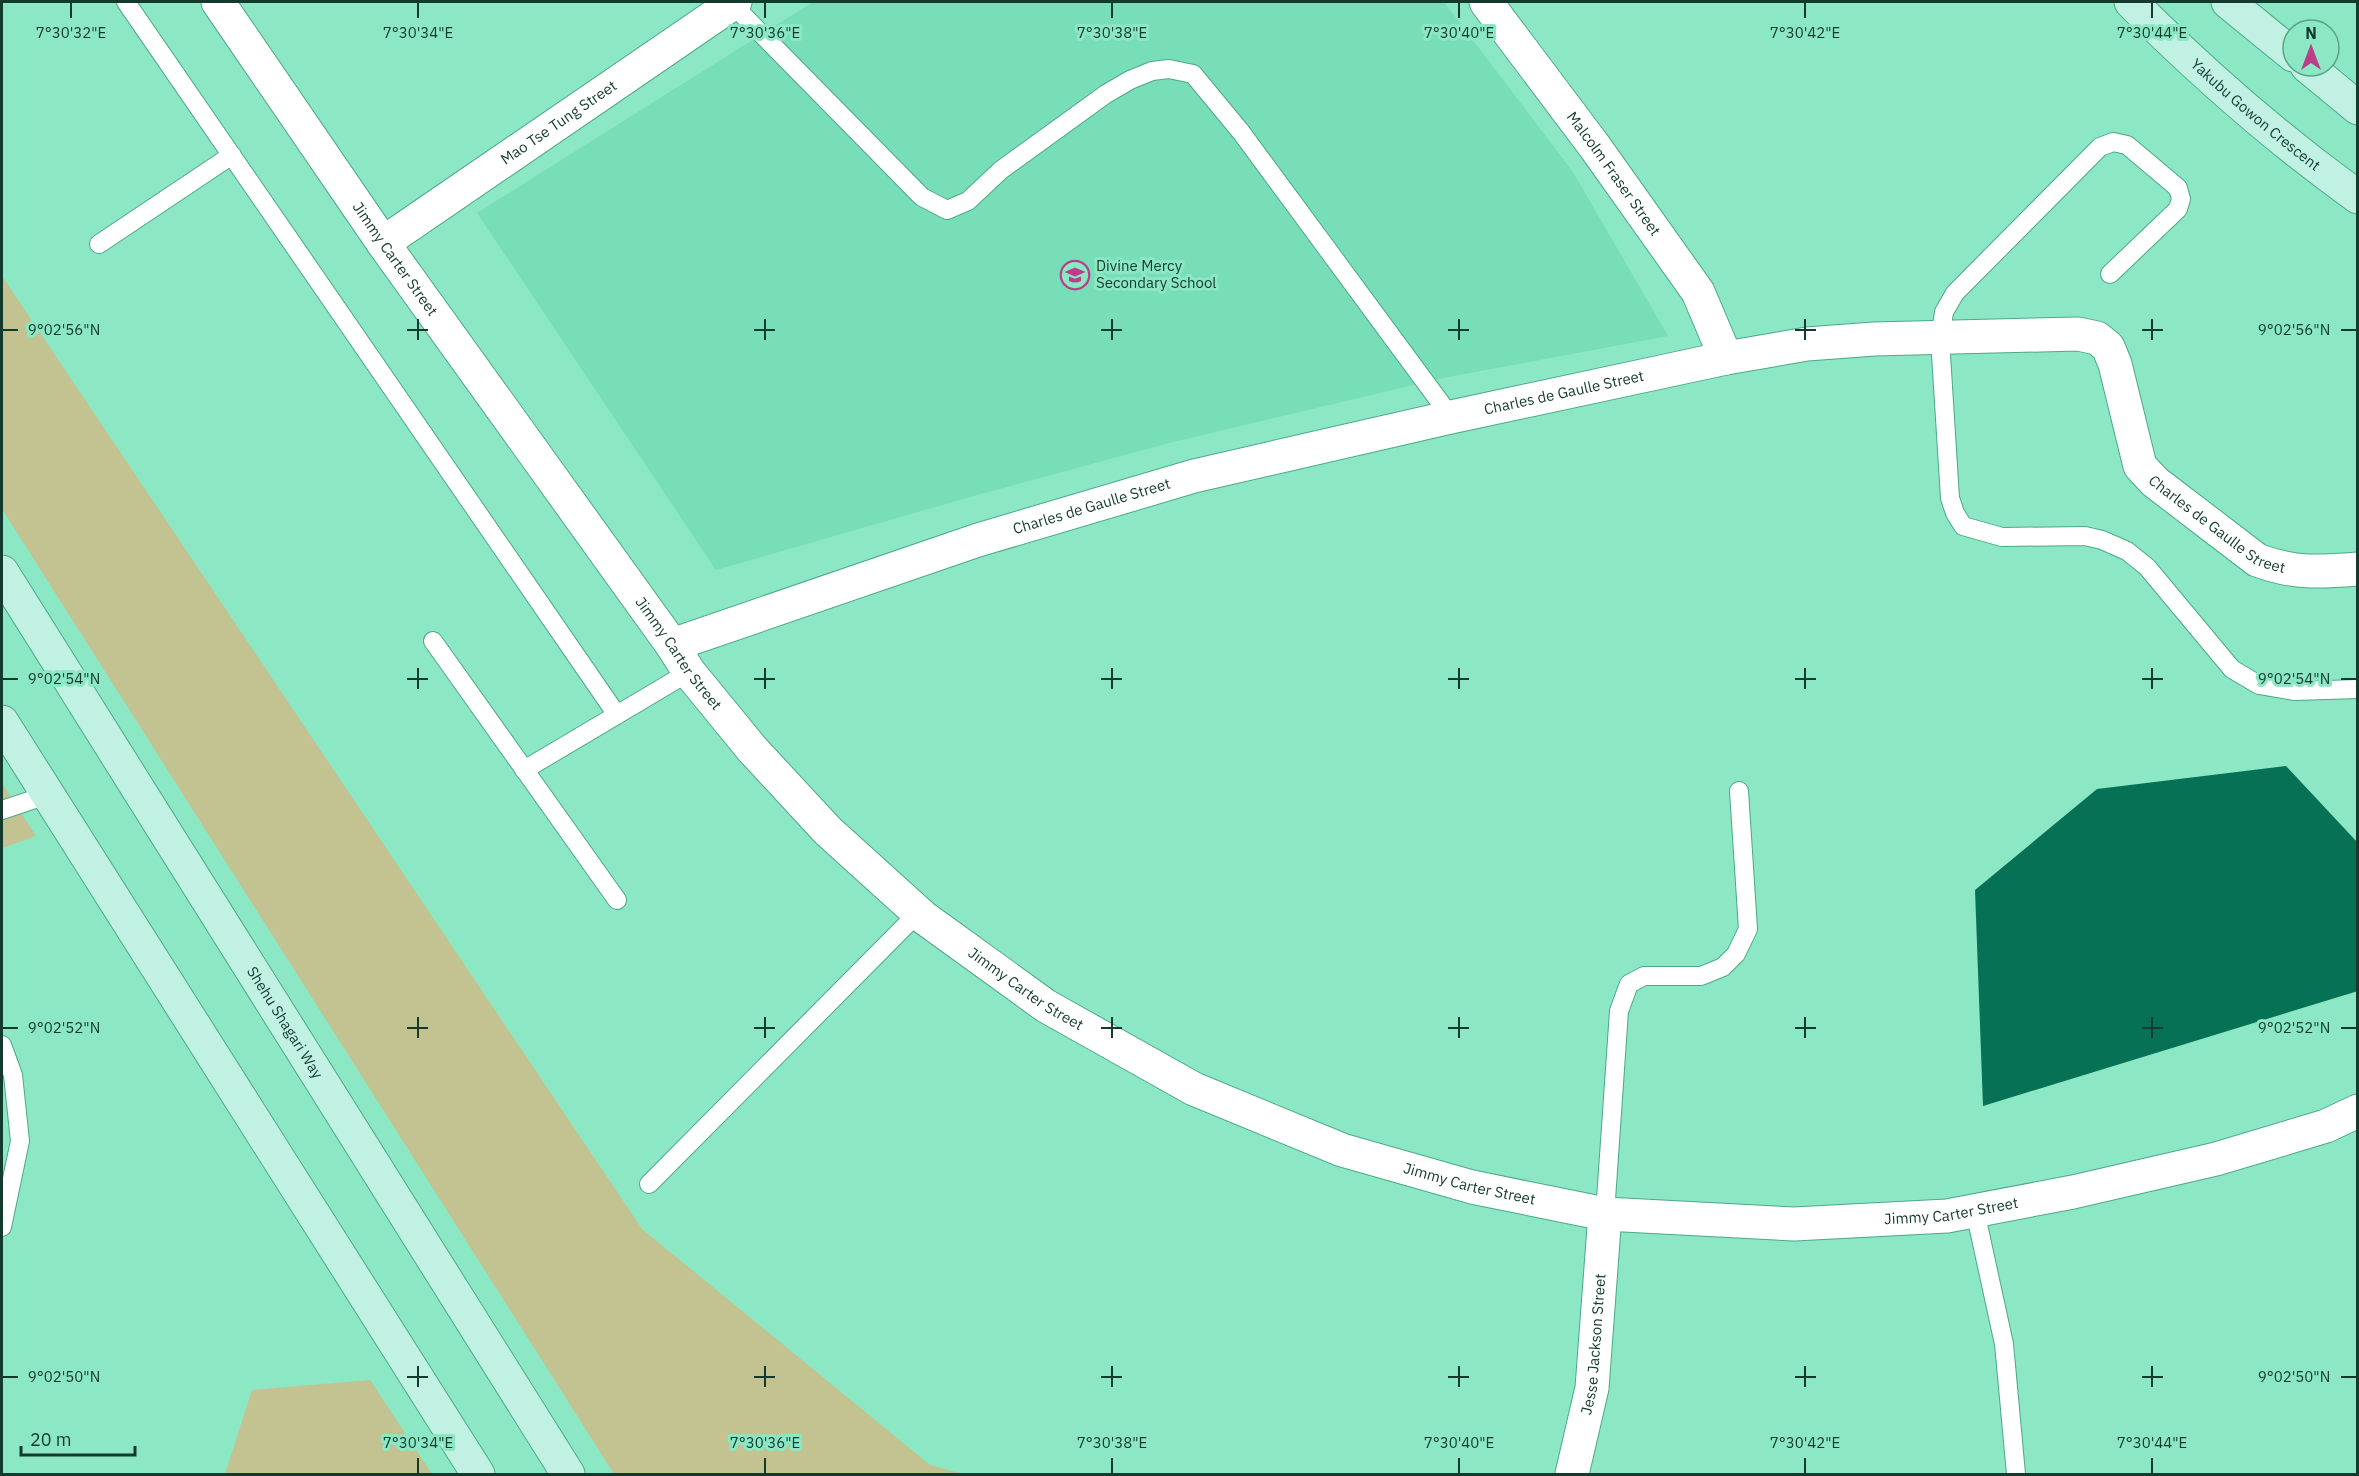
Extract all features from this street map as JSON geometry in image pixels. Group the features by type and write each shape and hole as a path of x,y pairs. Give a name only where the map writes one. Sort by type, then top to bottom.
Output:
{"main road":[{"name":"Yakubu Gowon Crescent","path":"2131,2 2185,57 2318,168 2358,197"},
{"path":"2228,2 2281,45"},
{"path":"2322,78 2358,108"},
{"name":"Shehu Shagari Way","path":"2,572 568,1474"},
{"path":"2,722 478,1474"}],"street":[{"name":"Jimmy Carter Street","path":"218,2 383,243 680,659 752,749 828,831 918,913 1046,1006 1194,1089 1342,1150 1472,1187 1605,1214 1794,1224 1947,1216 2073,1192 2216,1159 2356,1116"},
{"name":"Malcolm Fraser Street","path":"1486,2 1515,44 1595,147 1698,292 1726,358"},
{"name":"Mao Tse Tung Street","path":"383,243 734,3"},
{"name":"Charles de Gaulle Street","path":"680,659 1012,530 1194,476 1451,417 1726,358 1808,344 1874,339 2078,334 2097,338 2108,347 2115,364 2140,466 2155,482 2257,560 2274,567 2312,573 2358,569"},
{"name":"Jesse Jackson Street","path":"1572,1474 1592,1388 1605,1214"}],"lane":[{"path":"126,2 617,715"},
{"path":"734,3 922,197 947,210 968,201 1001,170 1106,94 1130,80 1152,70 1169,69 1193,74 1240,132 1451,417"},
{"path":"2110,274 2178,209 2181,199 2178,188 2127,145 2113,142 2100,147 1955,293 1944,312 1940,339 1950,498 1955,513 1963,526 2002,537 2085,536 2102,540 2127,551 2146,567 2232,669 2259,685 2295,691 2358,689"},
{"path":"99,244 232,155"},
{"path":"433,641 617,900"},
{"path":"524,770 617,715 680,659"},
{"path":"1605,1214 1619,1011 1629,984 1644,976 1701,976 1723,968 1736,954 1748,929 1739,791"},
{"path":"2,810 47,795"},
{"path":"649,1184 918,913"},
{"path":"2,1045 13,1076 20,1141 2,1227"},
{"path":"1976,1210 2004,1344 2016,1474"}],"shaded area":[{"name":"Divine Mercy Secondary School","path":"813,2 1444,2 1573,172 1668,336 1443,378 1165,444 716,570 477,213"},
{"path":"2,276 642,1229 930,1465 963,1474 614,1474 2,509"},
{"path":"2,783 36,836 2,848"},
{"path":"370,1380 432,1474 225,1474 252,1390"}],"building":[{"path":"2286,766 2358,843 2358,991 1983,1106 1975,890 2097,789"}],"place":[{"name":"Divine Mercy Secondary School","path":"1075,275"}]}
